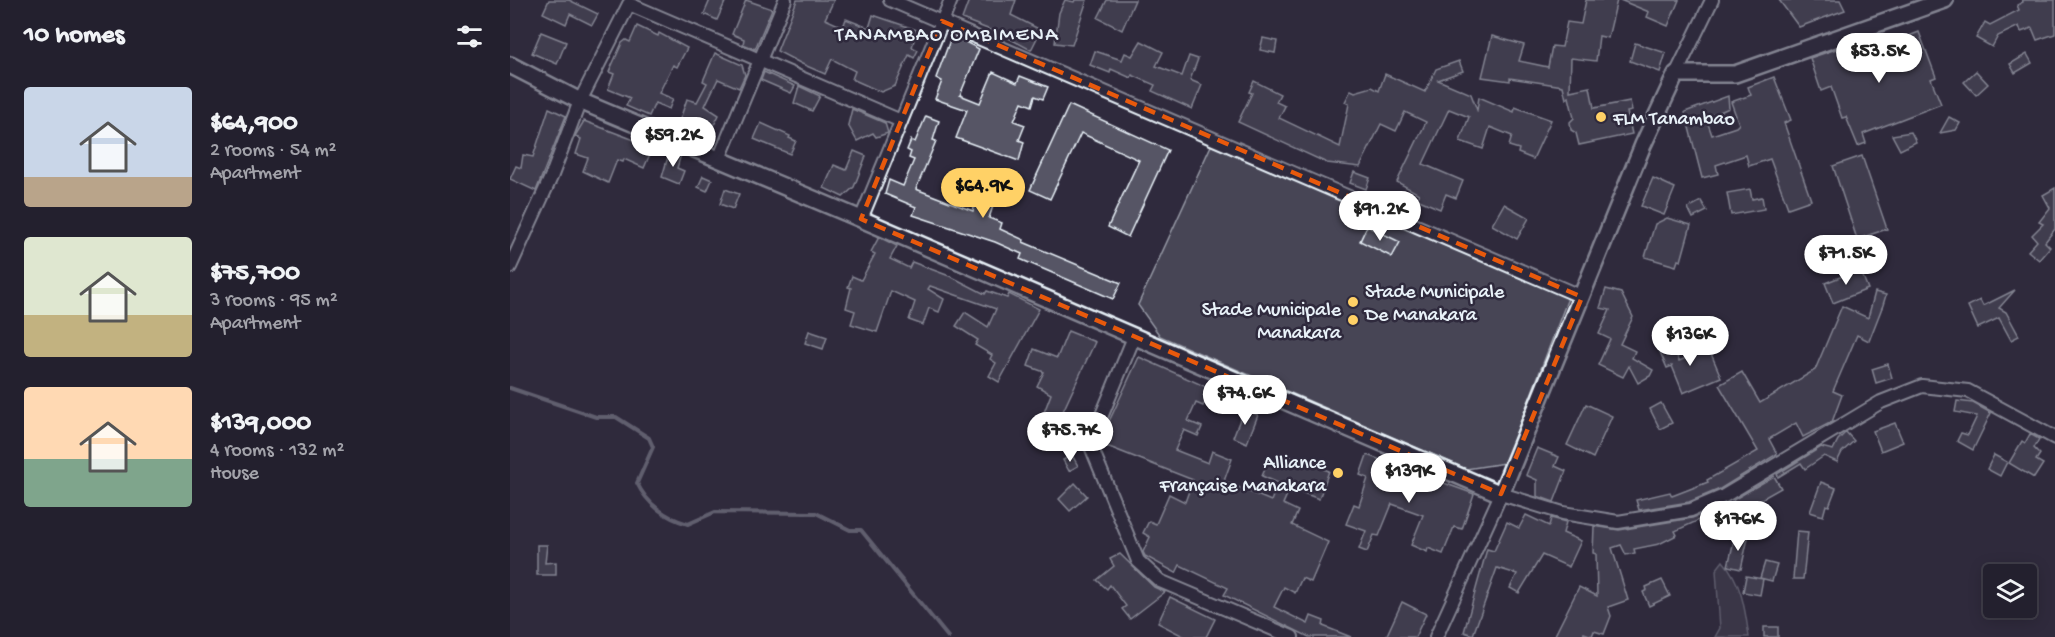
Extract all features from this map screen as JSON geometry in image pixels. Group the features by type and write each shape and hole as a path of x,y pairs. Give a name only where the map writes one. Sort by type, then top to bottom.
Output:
{"main road":[{"path":"510,65 580,101 1501,494 1643,145 1676,74 1735,74 1945,0"}],"street":[{"path":"719,159 784,0"},
{"path":"890,0 1582,297"},
{"path":"861,219 951,0"},
{"path":"1676,74 1712,0"},
{"path":"510,267 552,176 580,101 627,1 901,121"},
{"path":"1134,337 1090,444 1138,561 1160,581 1292,637"},
{"path":"1436,637 1501,494 1563,513 1618,522 1691,510 1724,495 1872,407 1922,386 1968,391 2055,438"}],"highlighted area":[{"path":"942,21 1582,297 1501,494 861,219"}],"shaded area":[{"name":"Stade Municipale De Manakara","path":"1215,137 1568,298 1505,463 1466,469 1160,336 1138,305"},
{"path":"1723,561 1739,587 1749,637 1715,637 1720,628 1716,570"}],"building":[{"path":"549,0 569,0 598,14 592,25 570,14 566,24 543,13"},
{"path":"710,0 726,0 717,20 704,14"},
{"path":"746,0 772,9 755,49 743,44 744,39 732,34"},
{"path":"797,0 834,0 825,19 843,27 846,19 869,28 873,15 917,30 912,47 918,50 914,58 909,55 895,86 881,92 852,79 855,71 832,59 825,74 777,51"},
{"path":"969,0 1016,0 1011,15 1041,30 1031,50 1003,35 962,19"},
{"path":"1065,0 1074,2 1075,0 1087,0 1072,45 1055,43 1059,13"},
{"path":"1107,0 1135,0 1122,30 1098,18"},
{"path":"1586,0 1617,0 1608,38 1599,36 1596,61 1571,58 1570,91 1590,87 1594,108 1630,101 1632,111 1627,112 1632,134 1579,145 1576,133 1571,130 1570,122 1574,118 1569,97 1566,99 1563,86 1510,78 1510,81 1482,77 1492,36 1524,45 1519,61 1548,67 1552,46 1562,47 1567,22 1581,24"},
{"path":"1620,0 1679,0 1668,26 1647,17 1649,12"},
{"path":"1779,0 1840,0 1845,10 1799,27"},
{"path":"2022,0 2055,0 2055,34 2037,40 2032,28 2021,32 2019,26 1998,36 1992,47 1976,38 1985,22 1990,25 2019,10 2017,5 2023,2"},
{"path":"637,26 658,36 659,33 687,48 677,67 673,65 659,93 673,99 669,109 655,103 649,116 626,106 630,98 608,89 614,74 609,72 622,43 626,40 630,42"},
{"path":"541,32 566,42 557,64 532,53"},
{"path":"1919,32 1936,77 1931,79 1941,104 1863,134 1866,143 1858,146 1846,117 1842,118 1831,87 1821,91 1810,58 1845,46 1850,59"},
{"path":"956,37 979,49 960,95 980,103 993,72 1017,83 1020,76 1048,87 1043,99 1035,96 1032,106 1022,102 1014,121 1025,125 1019,140 1024,142 1019,161 956,138 967,110 935,99 942,81 936,78 949,43"},
{"path":"1263,38 1277,41 1275,53 1260,50"},
{"path":"1141,41 1163,52 1156,66 1182,76 1189,56 1198,59 1190,80 1202,85 1192,109 1152,91 1155,85 1132,75 1131,78 1111,69 1110,73 1090,65 1095,51 1122,60 1125,53 1132,56"},
{"path":"1635,43 1666,53 1660,72 1630,61"},
{"path":"715,53 742,65 745,75 739,88 718,79 705,106 719,115 714,125 711,123 708,128 696,122 694,126 680,119 687,99 697,102 707,83 703,81"},
{"path":"2027,54 2032,63 2015,73 2010,64"},
{"path":"1459,61 1463,71 1438,80 1471,94 1477,110 1479,97 1514,112 1515,107 1551,120 1533,159 1518,153 1519,149 1509,146 1512,136 1490,127 1483,149 1460,141 1469,117 1449,109 1423,164 1463,181 1456,198 1446,194 1440,209 1417,199 1419,194 1397,182 1426,122 1405,112 1396,131 1381,124 1360,167 1327,163 1238,122 1252,93 1249,92 1254,81 1280,94 1276,102 1285,106 1279,118 1340,147 1349,104 1345,102 1351,90 1355,92 1372,87 1379,91 1385,74 1425,92 1436,69"},
{"path":"1976,71 1988,84 1976,95 1964,82"},
{"path":"764,72 795,86 791,93 761,80"},
{"path":"1774,77 1791,120 1784,123 1811,200 1788,208 1770,159 1749,166 1746,155 1716,165 1718,174 1702,178 1685,112 1728,96 1729,108 1706,118 1712,135 1736,127 1739,124 1731,102 1751,95 1748,87"},
{"path":"799,86 820,96 812,111 794,103"},
{"path":"1069,105 1168,150 1128,237 1108,227 1139,160 1081,133 1050,199 1030,190"},
{"path":"549,108 566,116 536,191 510,179 516,166 521,168 523,155 533,157"},
{"path":"852,109 885,123 888,133 876,137 873,133 857,141 848,125"},
{"path":"926,116 939,121 933,140 936,141 916,189 973,211 980,188 997,194 989,218 1002,223 1000,229 1024,240 1023,242 1121,283 1113,299 1020,259 1022,254 995,242 913,215 916,207 885,194 889,180 903,186 914,160 909,158 911,152 907,150 911,140 915,142"},
{"path":"1949,117 1960,123 1956,130 1940,133"},
{"path":"584,121 653,147 644,168 624,159 623,162 617,160 608,183 583,171 588,158 576,154 581,139 575,136"},
{"path":"761,123 796,141 790,154 754,139"},
{"path":"1911,132 1916,142 1900,150 1892,135"},
{"path":"670,150 681,154 677,168 684,171 679,184 662,177"},
{"path":"854,151 866,156 854,187 843,197 824,188 834,165 846,170"},
{"path":"1862,156 1887,229 1857,239 1833,166"},
{"path":"1354,172 1370,178 1366,189 1350,183"},
{"path":"703,176 712,180 707,191 698,187"},
{"path":"1653,178 1675,188 1664,215 1641,206"},
{"path":"2055,188 2055,229 2045,242 2050,247 2039,260 2028,251 2037,241 2032,235 2043,224 2039,222 2050,208 2043,195"},
{"path":"725,189 739,194 733,209 720,204"},
{"path":"1750,189 1752,199 1762,197 1764,209 1731,215 1727,193"},
{"path":"1701,201 1707,211 1693,218 1688,208"},
{"path":"1504,204 1529,218 1517,239 1492,225"},
{"path":"1667,218 1691,225 1681,261 1678,260 1676,266 1645,257 1655,224"},
{"path":"1367,226 1400,242 1392,257 1360,241"},
{"path":"879,237 897,246 890,259 909,268 912,262 952,277 985,294 987,291 1007,298 1009,294 1039,309 999,382 989,376 996,363 990,359 992,355 975,345 978,340 956,326 965,312 988,327 996,309 930,286 928,289 944,299 939,312 929,308 923,325 909,320 915,302 891,291 877,332 851,324 855,311 846,308 851,288 848,287 852,276 861,280 875,254 871,252"},
{"path":"1860,269 1868,289 1833,303 1825,283"},
{"path":"1606,289 1621,293 1633,317 1620,344 1635,351 1632,358 1653,370 1650,376 1638,383 1629,366 1623,377 1598,365 1610,339 1599,334 1610,310 1600,308"},
{"path":"2015,290 1999,308 2006,312 2019,336 2011,340 1999,318 1978,328 1968,306 1980,300 1983,306"},
{"path":"1875,292 1886,295 1883,305 1869,341 1857,335 1833,391 1842,395 1832,422 1803,437 1796,423 1769,439 1777,454 1720,489 1689,502 1639,510 1636,500 1670,492 1672,496 1708,482 1707,480 1758,451 1719,385 1742,372 1760,403 1815,370 1842,306 1868,318"},
{"path":"809,331 827,337 823,349 805,343"},
{"path":"1068,331 1095,342 1058,422 1043,415 1051,394 1037,386 1044,372 1028,366 1034,349 1057,358"},
{"path":"1670,339 1679,361 1709,349 1721,377 1683,393 1672,366 1667,368 1657,345"},
{"path":"1139,357 1211,389 1203,406 1196,403 1188,421 1202,427 1198,436 1184,430 1175,450 1208,463 1212,451 1232,459 1224,481 1271,501 1278,483 1262,476 1269,460 1284,467 1288,456 1329,471 1319,499 1290,488 1283,504 1298,511 1292,525 1328,542 1311,582 1302,578 1295,593 1284,587 1274,607 1308,624 1311,616 1324,621 1323,626 1351,637 1309,637 1224,595 1228,588 1180,565 1176,573 1145,556 1143,552 1150,537 1143,533 1149,521 1156,524 1169,494 1185,502 1193,480 1099,443"},
{"path":"1888,364 1892,378 1876,383 1872,369"},
{"path":"1957,401 1973,403 1991,413 1973,450 1957,441 1961,433 1968,435 1977,416 1955,412"},
{"path":"1661,403 1672,423 1660,429 1650,409"},
{"path":"1586,404 1612,416 1593,458 1567,445"},
{"path":"1244,409 1258,415 1247,443 1233,437"},
{"path":"1895,423 1903,442 1881,451 1873,431"},
{"path":"1846,432 1854,441 1842,452 1837,462 1824,456 1805,469 1801,463 1778,477 1777,474 1821,447 1833,450 1838,440"},
{"path":"2030,434 2039,439 2034,448 2040,454 2036,460 2043,464 2034,478 2009,463 2022,441 2025,443"},
{"path":"1537,448 1559,457 1555,466 1566,471 1554,502 1537,496 1537,480 1526,475"},
{"path":"1072,455 1078,466 1069,471 1063,460"},
{"path":"1367,455 1474,494 1462,529 1454,527 1443,554 1428,548 1427,552 1411,545 1423,515 1392,504 1379,536 1374,535 1367,552 1359,549 1366,531 1346,524 1354,504 1359,506 1368,478 1360,475"},
{"path":"1994,455 2007,462 2000,476 1987,469"},
{"path":"1774,476 1781,488 1756,502 1759,508 1754,510 1760,520 1731,535 1740,514 1733,500"},
{"path":"1821,482 1836,488 1829,506 1826,505 1823,516 1810,512"},
{"path":"1075,483 1087,496 1070,511 1059,499"},
{"path":"1706,513 1708,516 1675,531 1677,535 1659,544 1634,549 1635,553 1626,555 1621,545 1612,548 1628,600 1608,607 1611,616 1604,634 1594,631 1592,636 1584,633 1583,637 1554,637 1579,587 1597,596 1596,554 1593,553 1594,526 1619,530 1692,518"},
{"path":"1526,515 1549,526 1551,518 1566,522 1563,533 1581,541 1569,567 1542,555 1519,593 1510,588 1517,574 1497,568 1473,635 1464,632 1487,549 1494,551 1507,522 1519,528"},
{"path":"1797,531 1808,532 1803,579 1793,579"},
{"path":"1735,536 1748,538 1741,569 1728,566"},
{"path":"537,545 547,545 545,563 556,562 556,575 537,575"},
{"path":"1120,554 1154,587 1165,592 1130,619 1122,609 1126,606 1110,585 1107,589 1097,580 1114,566 1110,559"},
{"path":"1765,562 1777,565 1772,581 1760,578"},
{"path":"1746,576 1763,579 1760,595 1743,592"},
{"path":"1662,580 1670,596 1649,606 1643,592 1647,590 1646,587"},
{"path":"1170,597 1215,619 1206,637 1185,637 1158,623"},
{"path":"1402,602 1426,614 1415,637 1386,637"},
{"path":"1764,627 1778,627 1778,637 1764,637"}],"waterway":[{"path":"510,388 596,417 616,417 649,438 653,447 637,483 652,504 665,514 680,521 688,524 715,512 816,513 850,530 861,530 948,637"}],"place":[{"name":"FLM Tanambao","path":"1601,117"},
{"name":"Stade Municipale De Manakara","path":"1353,302"},
{"name":"Stade Municipale Manakara","path":"1353,320"},
{"name":"Alliance Française Manakara","path":"1338,473"}],"district":[{"name":"TANAMBAO OMBIMENA","path":"947,33"}]}
